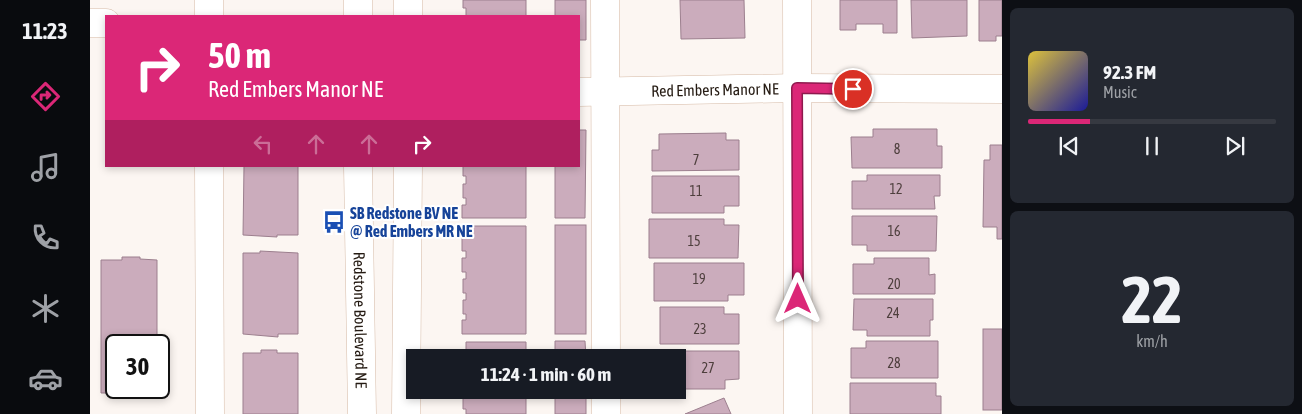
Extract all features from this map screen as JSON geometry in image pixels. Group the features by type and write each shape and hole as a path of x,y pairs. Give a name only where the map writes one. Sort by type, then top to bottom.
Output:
{"street":[{"path":"208,0 209,15"},
{"path":"358,0 358,15"},
{"path":"408,0 408,15"},
{"path":"605,0 606,349"},
{"path":"797,0 798,414"},
{"path":"90,23 105,23"},
{"name":"Red Embers Manor NE","path":"580,92 797,88 1002,89"},
{"path":"209,167 210,414"},
{"name":"Redstone Boulevard NE","path":"358,167 362,414"},
{"path":"406,414 408,167"},
{"path":"606,399 606,414"}],"building":[{"path":"463,0 526,0 526,15 466,15 466,8 463,8"},
{"path":"555,0 586,0 586,40 580,40 580,15 555,15"},
{"path":"680,0 744,0 745,38 681,39"},
{"path":"840,0 897,0 897,33 883,33 883,24 856,24 856,30 840,30"},
{"path":"911,0 967,0 967,36 912,38"},
{"path":"979,0 1002,0 1002,36 996,36 996,41 979,41"},
{"path":"873,129 937,129 937,146 942,146 942,168 852,168 851,137 873,137"},
{"path":"580,130 586,130 585,218 555,218 555,167 580,167"},
{"path":"726,133 726,140 739,140 739,170 652,171 652,150 659,150 659,134"},
{"path":"990,145 1002,145 1002,239 997,239 997,227 983,227 984,160 990,160"},
{"path":"244,167 298,167 298,235 277,235 277,237 243,235"},
{"path":"463,167 526,167 526,218 462,218 462,205 466,205 466,198 463,198 463,184 466,184 466,176 463,176"},
{"path":"867,175 940,175 940,196 934,196 935,209 852,209 852,181 867,181"},
{"path":"652,176 739,176 739,206 724,206 724,213 652,213"},
{"path":"852,216 937,216 936,251 867,251 867,245 852,245"},
{"path":"649,219 724,219 724,225 739,225 738,258 649,258"},
{"path":"555,225 586,225 586,334 555,334"},
{"path":"466,226 526,226 526,334 462,334 462,320 466,320 466,314 463,314 463,300 466,300 466,293 463,293 463,279 466,279 466,272 462,272 462,258 466,258 466,251 462,251 462,236 466,236"},
{"path":"260,251 298,253 298,334 278,334 278,337 243,334 243,253 260,253"},
{"path":"122,257 140,257 140,259 157,260 157,334 105,334 105,393 101,393 101,260 122,260"},
{"path":"874,258 929,258 929,275 935,274 935,294 853,294 853,264 874,264"},
{"path":"654,263 744,263 744,295 728,295 728,301 654,301"},
{"path":"854,299 933,299 933,320 930,320 930,336 867,336 867,330 853,330"},
{"path":"660,307 724,307 724,314 739,314 739,344 660,344"},
{"path":"983,329 1002,329 1002,410 983,410"},
{"path":"555,341 585,341 585,349 555,349"},
{"path":"866,341 938,341 938,378 851,378 851,348 866,348"},
{"path":"466,342 526,342 526,349 466,349"},
{"path":"261,350 277,350 277,353 298,353 298,414 243,414 243,353 261,353"},
{"path":"686,351 739,351 739,379 725,380 725,389 686,389"},
{"path":"850,383 936,383 936,396 941,396 941,414 850,414"},
{"path":"724,398 731,414 685,414"},
{"path":"463,399 526,399 526,414 466,414 466,409 463,409"},
{"path":"555,399 586,399 586,414 555,414"}],"place":[{"name":"SB Redstone BV NE @ Red Embers MR NE","path":"334,222"}],"route":[{"path":"798,299 797,88 853,89"}]}
